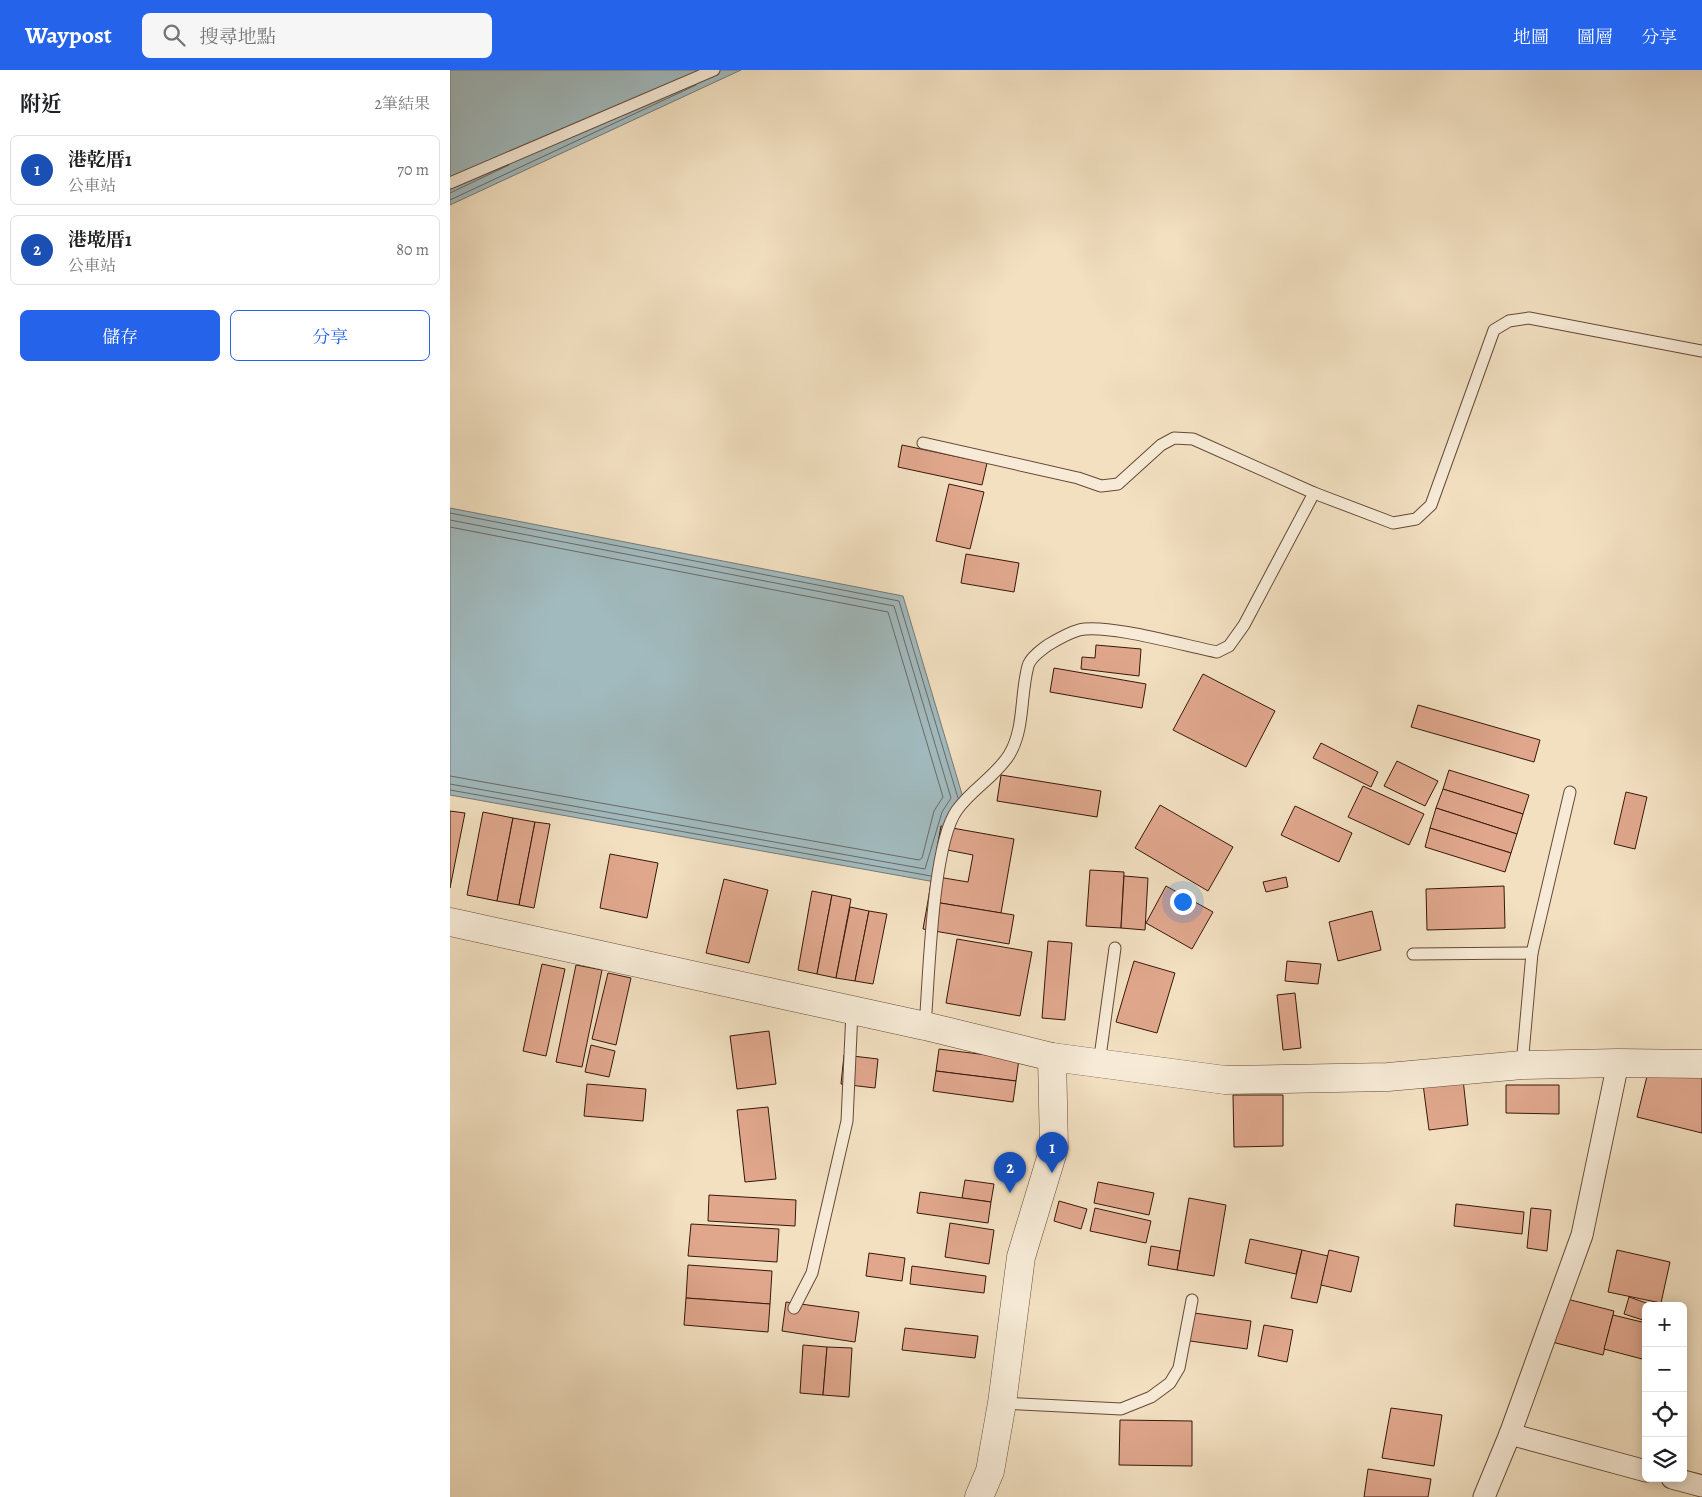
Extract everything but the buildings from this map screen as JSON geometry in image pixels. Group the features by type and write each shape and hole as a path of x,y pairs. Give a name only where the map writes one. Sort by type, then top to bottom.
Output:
{"street":[{"path":"450,922 925,1026 1052,1057 1225,1080 1273,1081 1388,1077 1522,1065 1702,1064"},
{"path":"979,1497 990,1471 1002,1403 1021,1257 1054,1148 1052,1057"},
{"path":"1484,1497 1510,1434 1582,1235 1618,1063"},
{"path":"1510,1434 1642,1470"},
{"path":"1687,1482 1702,1486"}],"lane":[{"path":"450,182 714,70"},
{"path":"923,443 1078,478 1101,486 1118,484 1161,445 1174,438 1193,439 1314,493 1393,523 1416,519 1431,504 1494,330 1509,321 1529,318 1702,351"},
{"path":"925,1026 939,872 948,826 957,810 996,772 1009,754 1017,738 1028,664 1041,650 1058,638 1079,630 1100,628 1216,652 1229,646 1244,625 1314,493"},
{"path":"1522,1065 1532,953 1570,792"},
{"path":"1099,1064 1115,948"},
{"path":"1413,954 1532,953"},
{"path":"794,1308 812,1273 847,1121 852,1011"},
{"path":"1002,1403 1121,1409 1151,1397 1170,1383 1179,1368 1192,1300"}],"water":[{"path":"450,70 741,70 450,205"},
{"path":"450,508 903,596 964,801 935,882 450,795"}],"place":[{"name":"港乾厝1","path":"1052,1173"},
{"name":"港墘厝1","path":"1010,1193"}]}
